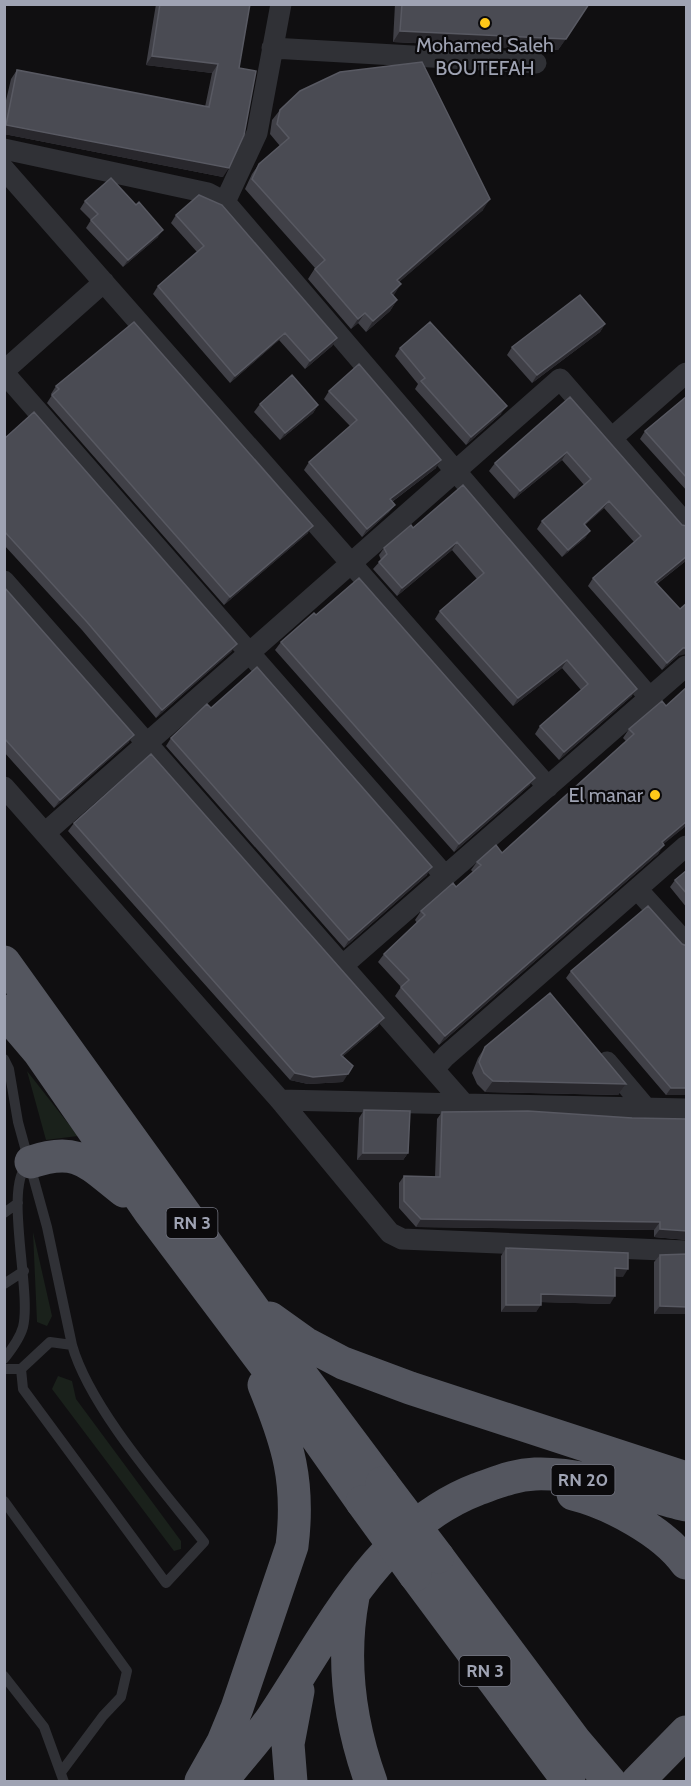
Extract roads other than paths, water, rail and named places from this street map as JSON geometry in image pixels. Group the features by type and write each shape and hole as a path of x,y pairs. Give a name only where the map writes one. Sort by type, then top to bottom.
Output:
{"highway":[{"name":"RN 3","path":"4,962 235,1284 372,1493"},
{"name":"RN 3","path":"4,1011 39,1052 150,1212 247,1341 372,1493 427,1566 567,1763 609,1782"},
{"path":"31,1162 52,1155 67,1154 80,1159 150,1212"},
{"path":"235,1284 270,1318 305,1343 343,1362 680,1479"},
{"path":"200,1782 223,1742 237,1708 286,1568 296,1519 295,1481 287,1443 247,1341"},
{"name":"RN 20","path":"479,1489 503,1478 536,1474 576,1478 687,1505"},
{"path":"221,1782 270,1721 320,1641 369,1571 403,1536 443,1505 479,1489 520,1485 582,1496 657,1534 684,1560"},
{"path":"353,1596 349,1618 347,1679 351,1719 370,1782"},
{"path":"291,1782 288,1767 289,1733 306,1666"},
{"path":"637,1782 687,1732"}],"street":[{"path":"225,202 257,133 281,4"},
{"path":"272,48 536,63"},
{"path":"4,149 208,193 225,202 650,698"},
{"path":"4,170 548,787"},
{"path":"104,282 4,372 445,876"},
{"path":"613,437 687,373"},
{"path":"45,833 560,379 687,524"},
{"path":"4,580 341,967 465,1105"},
{"path":"341,967 687,666"},
{"path":"4,787 280,1100 390,1233 402,1239 687,1251"},
{"path":"434,1069 446,1056 687,846"},
{"path":"637,889 687,943"},
{"path":"536,977 550,994"},
{"path":"594,1046 645,1107"},
{"path":"280,1100 687,1108"}],"lane":[{"path":"4,1059 9,1069 18,1122 31,1162 78,1367 102,1407 204,1542 166,1583 22,1389 21,1369"},
{"path":"4,1359 23,1327 24,1271 18,1238 18,1203 23,1169 31,1162"},
{"path":"4,1213 18,1203"},
{"path":"4,1284 24,1271"},
{"path":"4,1369 21,1369 50,1342 72,1345"},
{"path":"4,1501 127,1671 121,1697 63,1776"},
{"path":"4,1676 44,1727 63,1776"}],"place":[{"name":"Mohamed Saleh BOUTEFAH","path":"485,23"},
{"name":"El manar","path":"655,795"}]}
